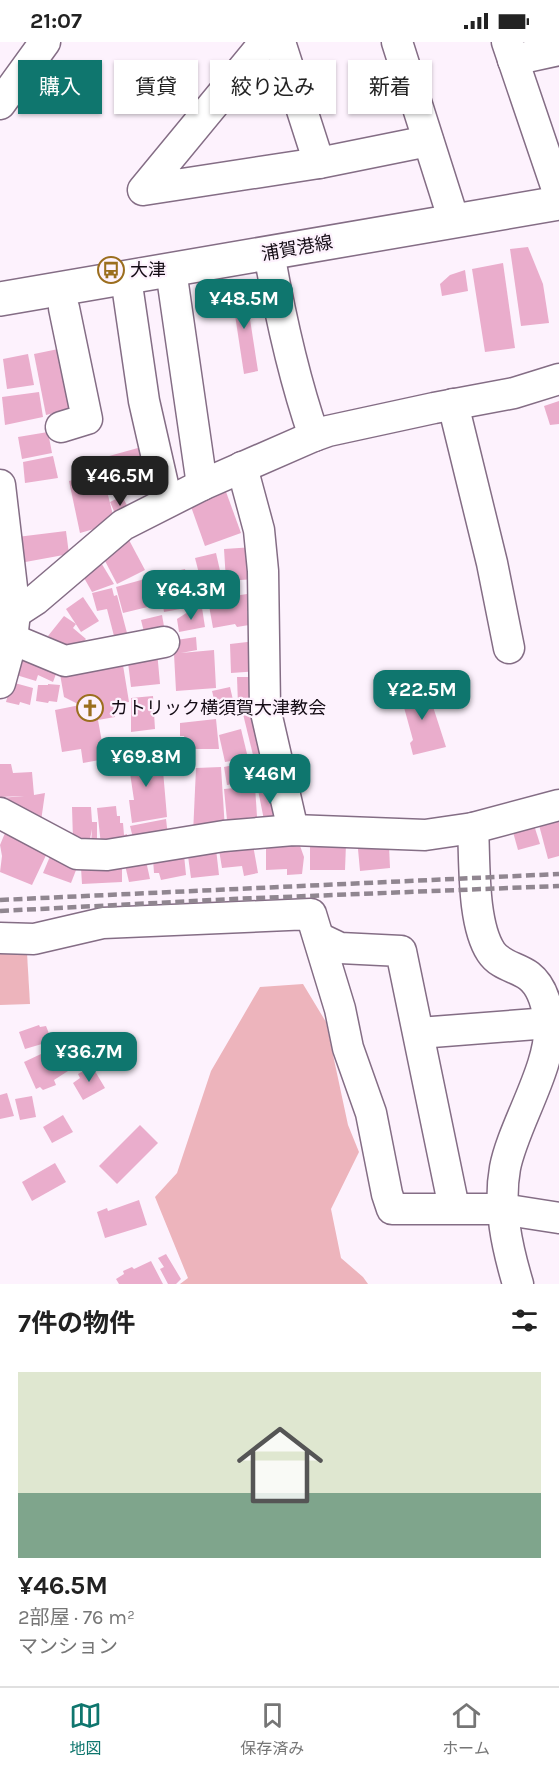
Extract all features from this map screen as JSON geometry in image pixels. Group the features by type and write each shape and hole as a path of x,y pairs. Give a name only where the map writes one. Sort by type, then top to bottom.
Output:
{"main road":[{"name":"浦賀港線","path":"0,299 559,203"}],"street":[{"path":"0,104 45,42"},
{"path":"280,42 319,163"},
{"path":"396,42 454,221"},
{"path":"251,47 143,190 319,163 428,141"},
{"path":"559,50 510,51 559,195"},
{"path":"269,253 299,392 315,436"},
{"path":"171,270 202,485"},
{"path":"126,278 144,400 167,502"},
{"path":"61,427 87,419 64,308"},
{"path":"9,622 123,525 242,467 328,431 514,393 559,379"},
{"path":"453,404 492,563 509,648"},
{"path":"242,467 259,530 263,571 265,708 293,830"},
{"path":"0,484 9,622 0,683"},
{"path":"9,622 65,661 165,642"},
{"path":"0,813 77,854 107,855 224,836 293,830 425,836 473,828 559,805"},
{"path":"473,828 476,891 483,935 492,954 506,966 529,976 540,989 549,1023 545,1054 505,1167 502,1209 518,1284"},
{"path":"0,938 34,939 104,922 311,914 340,1009 348,1048 371,1113 392,1209 502,1209 559,1218"},
{"path":"319,938 340,948 401,951 454,1208"},
{"path":"419,1033 549,1023"}],"shaded area":[{"path":"27,953 30,1004 0,1005 0,954"},
{"path":"303,984 326,1022 348,1125 359,1152 331,1209 341,1258 368,1284 180,1284 188,1278 155,1197 177,1173 211,1071 260,987"}],"building":[{"path":"528,247 543,284 549,323 521,326 510,249"},
{"path":"503,263 515,348 485,352 472,269"},
{"path":"465,270 468,291 442,296 440,284 450,275"},
{"path":"245,287 258,371 244,374 231,289"},
{"path":"68,347 79,407 46,415 34,354"},
{"path":"28,354 34,385 7,389 3,359"},
{"path":"39,392 43,417 5,425 2,397"},
{"path":"559,401 559,424 550,425 544,406"},
{"path":"48,432 52,453 22,459 18,437"},
{"path":"145,446 154,478 110,490 102,458"},
{"path":"53,456 58,478 25,483 23,462"},
{"path":"102,471 115,523 80,533 69,481"},
{"path":"225,489 241,533 205,546 189,501"},
{"path":"122,496 130,511 117,518 110,502"},
{"path":"66,531 69,554 20,563 17,537"},
{"path":"129,540 145,570 117,584 103,557"},
{"path":"254,547 255,579 226,581 224,549"},
{"path":"216,553 223,584 203,589 195,558"},
{"path":"100,561 114,584 92,592 83,576"},
{"path":"185,569 191,607 164,612 158,575"},
{"path":"152,577 160,604 123,613 116,587"},
{"path":"112,588 114,596 117,595 127,633 114,636 107,609 97,611 92,593"},
{"path":"247,594 250,610 247,611 249,625 237,627 235,624 213,628 208,600"},
{"path":"83,597 99,621 81,632 66,609"},
{"path":"202,608 205,627 179,632 177,619 191,610"},
{"path":"162,615 165,632 145,636 141,620"},
{"path":"64,616 76,624 73,628 86,639 74,652 67,650 48,636"},
{"path":"196,637 197,650 181,653 214,650 216,688 176,691 174,654 172,654 170,641"},
{"path":"257,641 259,671 231,673 230,644"},
{"path":"23,648 61,661 53,682 38,675 36,681 13,674"},
{"path":"157,651 160,684 131,687 127,654"},
{"name":"カトリック横須賀大津教会","path":"121,653 129,702 113,704 115,717 98,720 105,759 83,763 81,749 62,752 55,710 80,705 64,697 60,674"},
{"path":"237,677 262,677 261,706 238,705"},
{"path":"11,682 33,688 30,705 6,702"},
{"path":"38,685 60,685 57,702 36,701"},
{"path":"426,685 446,747 413,755 410,743 413,740 400,693"},
{"path":"230,687 236,713 218,716 212,691"},
{"path":"153,696 155,729 131,732 131,698"},
{"path":"258,710 269,751 253,755 243,714"},
{"path":"216,719 219,749 194,749 193,745 186,745 184,736 180,736 180,723"},
{"path":"241,729 248,758 225,762 219,735"},
{"path":"179,747 184,763 169,767 165,751"},
{"path":"142,751 150,751 151,760 162,759 167,817 132,823 129,800 134,800 130,773 123,774 121,760 142,757"},
{"path":"271,757 276,778 227,785 224,767"},
{"path":"0,764 11,764 13,773 32,772 34,795 45,793 41,821 0,798 24,796 0,797"},
{"path":"221,767 225,830 193,834 196,768"},
{"path":"268,782 286,821 265,825 257,785"},
{"path":"255,786 257,817 227,820 224,789"},
{"path":"116,806 117,816 120,816 120,823 123,823 124,835 127,834 128,842 101,845 97,808"},
{"path":"72,807 91,807 92,822 97,822 97,845 91,845 92,829 90,839 73,840"},
{"path":"166,819 168,836 134,842 130,826"},
{"path":"559,820 559,856 548,859 539,825"},
{"path":"534,825 540,844 518,850 513,832"},
{"path":"5,833 48,851 32,885 0,872 2,856 0,845"},
{"path":"299,843 304,857 302,874 287,875 287,869 266,870 266,845"},
{"path":"310,843 346,844 345,870 310,870"},
{"path":"253,845 258,873 244,876 242,866 222,868 219,850"},
{"path":"389,846 390,868 360,871 358,849"},
{"path":"216,849 219,875 191,878 188,856"},
{"path":"51,854 78,865 71,883 43,873"},
{"path":"184,855 186,875 161,880 159,873 154,873 153,859"},
{"path":"146,861 150,879 129,882 125,865"},
{"path":"122,866 122,882 82,884 81,868"},
{"path":"39,1025 40,1027 46,1026 52,1041 25,1049 19,1032"},
{"path":"58,1053 68,1071 54,1080 56,1085 43,1090 40,1087 36,1089 24,1062 41,1054 47,1063 53,1060 51,1056"},
{"path":"92,1066 105,1088 83,1100 73,1083 80,1078 78,1074"},
{"path":"7,1093 14,1116 0,1119 0,1095"},
{"path":"32,1096 36,1117 20,1120 15,1099"},
{"path":"63,1115 73,1132 52,1143 43,1127"},
{"path":"140,1125 158,1143 117,1184 99,1166"},
{"path":"55,1163 66,1182 32,1201 22,1182"},
{"path":"139,1200 147,1225 105,1238 97,1212 107,1208 108,1211"},
{"path":"166,1254 181,1279 176,1284 168,1284 160,1269 164,1267 158,1258"},
{"path":"151,1261 163,1284 119,1284 116,1279 124,1274 123,1271 132,1267 134,1269"}],"railway":[{"path":"0,900 559,874"},
{"path":"0,911 559,886"}],"place":[{"name":"大津","path":"111,270"},
{"name":"カトリック横須賀大津教会","path":"90,708"}]}
